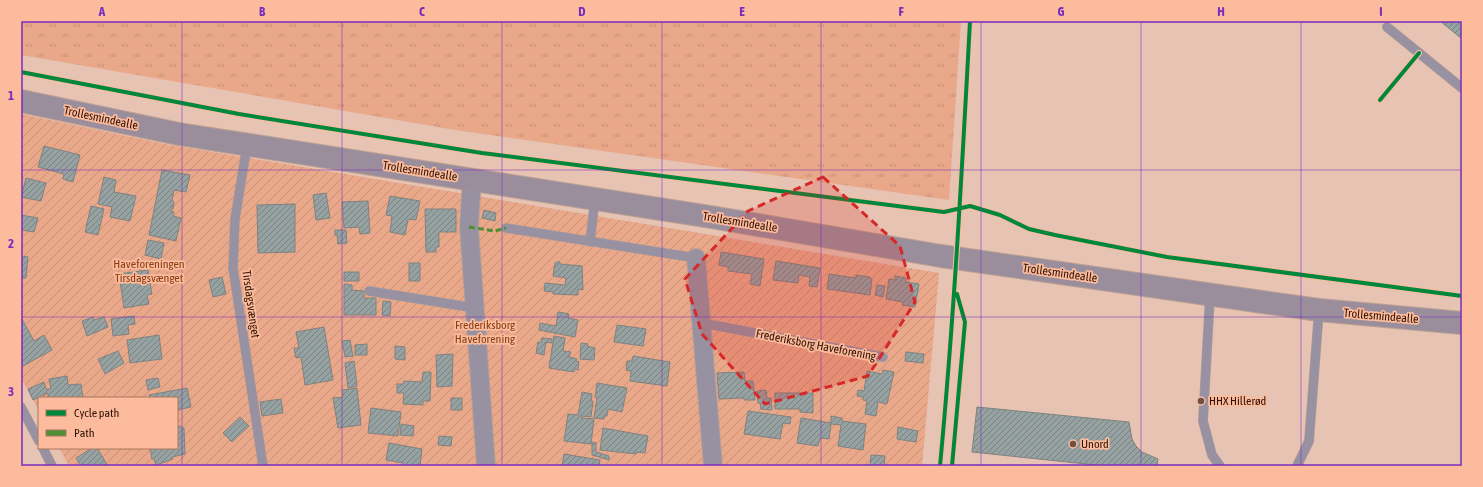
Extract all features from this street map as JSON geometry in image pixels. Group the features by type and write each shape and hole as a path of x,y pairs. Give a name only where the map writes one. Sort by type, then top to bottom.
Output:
{"street":[{"name":"Trollesmindealle","path":"21,101 179,134 711,217 941,256 1210,296 1319,310 1462,323"},
{"path":"472,179 469,227 486,466"},
{"path":"696,258 713,466"}],"lane":[{"path":"1387,27 1462,88"},
{"name":"Tirsdagsvænget","path":"247,145 235,219 233,268 263,466"},
{"path":"590,242 595,199"},
{"path":"506,228 696,258"},
{"path":"369,291 475,308"},
{"path":"1210,296 1203,421 1212,455 1220,466"},
{"path":"1297,466 1309,441 1319,310"},
{"name":"Frederiksborg Haveforening","path":"702,323 883,357"},
{"path":"21,407 38,439"},
{"path":"44,449 52,466"}],"highlighted area":[{"path":"823,177 900,246 915,302 868,376 765,404 702,334 685,279 748,211"}],"green space":[{"path":"21,21 961,21 949,200 455,130 21,55"},
{"name":"Haveforeningen Tirsdagsvænget","path":"21,114 165,144 939,273 922,466 69,466 60,449 178,449 178,397 38,397 38,409 21,378"}],"building":[{"path":"1440,21 1462,21 1462,39"},
{"path":"44,146 80,155 73,182 63,179 64,174 38,167"},
{"path":"162,170 190,175 186,192 174,190 172,200 174,202 173,209 170,211 174,212 173,216 181,218 176,241 149,235"},
{"path":"104,177 116,180 114,192 136,196 130,221 110,217 112,207 98,204"},
{"path":"26,178 46,183 41,201 21,197"},
{"path":"326,193 330,218 316,220 313,195"},
{"path":"390,196 420,201 416,220 408,219 405,235 390,232 392,216 386,215"},
{"path":"368,201 370,233 360,234 359,227 344,228 342,202"},
{"path":"295,204 295,252 258,253 257,205"},
{"path":"91,206 104,209 98,235 85,232"},
{"path":"425,209 456,209 456,232 439,232 439,247 436,247 436,252 426,252"},
{"path":"484,210 496,213 495,221 482,218"},
{"path":"21,215 38,218 34,232 21,230"},
{"path":"335,230 346,230 347,243 338,244"},
{"path":"148,240 164,243 161,259 145,255"},
{"path":"721,252 764,259 760,286 750,284 752,274 728,271 728,267 719,265"},
{"path":"21,256 28,257 26,278 21,278"},
{"path":"776,261 820,268 817,287 809,286 810,277 799,275 798,283 773,280"},
{"path":"560,262 560,264 582,266 583,290 578,289 578,295 553,294 553,292 544,291 545,283 565,285 566,278 553,276 555,263"},
{"path":"409,263 420,263 420,281 409,281"},
{"path":"148,270 152,294 147,295 149,304 124,308 119,274"},
{"path":"344,272 359,272 359,281 344,281"},
{"path":"829,274 856,278 856,275 870,277 870,279 872,279 870,295 827,289"},
{"path":"895,276 906,278 906,282 919,284 915,307 902,305 903,302 886,299 889,279 895,280"},
{"path":"222,277 226,294 213,297 209,280"},
{"path":"344,284 352,285 352,290 364,291 364,298 376,298 376,315 344,315"},
{"path":"877,285 885,286 883,297 875,295"},
{"path":"383,301 391,302 390,316 382,315"},
{"path":"558,312 569,314 568,318 578,320 575,337 539,330 540,323 556,326"},
{"path":"134,316 135,324 128,325 129,334 113,336 111,319"},
{"path":"21,317 34,341 44,335 52,350 23,366 21,362"},
{"path":"93,317 94,320 104,317 108,327 87,336 82,321"},
{"path":"617,325 646,329 643,346 614,342"},
{"path":"324,327 333,380 305,385 301,357 296,358 294,348 299,348 296,332"},
{"path":"159,335 162,359 130,363 127,340"},
{"path":"554,336 565,338 563,351 571,352 569,357 577,359 576,361 579,362 578,370 575,369 574,372 549,368"},
{"path":"542,338 552,339 552,343 546,342 544,355 536,353 538,342 541,343"},
{"path":"350,340 353,356 345,357 342,341"},
{"path":"581,343 588,344 587,346 595,348 594,360 580,359"},
{"path":"367,344 367,355 355,355 355,345"},
{"path":"395,346 405,347 405,360 395,359"},
{"path":"118,351 124,363 105,374 98,359"},
{"path":"906,352 924,354 923,363 905,361"},
{"path":"453,354 452,386 437,387 436,355"},
{"path":"633,356 670,362 667,386 630,381 631,371 626,370 627,361 632,361"},
{"path":"354,361 357,386 348,388 345,363"},
{"path":"883,370 894,372 887,404 878,402 876,416 865,414 867,401 863,400 863,397 857,396 858,390 864,391 867,371 882,374"},
{"path":"423,372 431,372 430,401 423,401 423,405 403,404 404,393 397,393 397,384 403,384 404,381 422,382"},
{"path":"744,372 745,381 753,381 755,400 744,400 744,398 719,399 717,373"},
{"path":"67,376 68,385 81,384 83,397 48,397 48,393 33,400 28,389 44,382 46,389 51,389 49,379"},
{"path":"158,378 160,387 148,390 146,380"},
{"path":"597,383 627,388 622,412 608,409 607,416 604,416 604,419 594,418 597,398 595,397"},
{"path":"187,388 191,407 178,410 178,397 150,397 149,395"},
{"path":"357,388 361,425 338,428 333,398 343,397 342,390"},
{"path":"766,390 767,398 771,398 772,410 761,409 760,403 758,403 757,391"},
{"path":"582,392 592,394 591,401 593,401 591,417 582,416 581,418 594,419 591,444 564,441 568,414 578,415"},
{"path":"775,393 813,393 813,413 800,412 800,409 775,409"},
{"path":"451,398 462,398 462,410 451,410"},
{"path":"281,399 283,413 262,416 260,402"},
{"path":"977,407 1129,422 1132,439 1136,446 1142,452 1158,459 1157,466 1105,466 972,452"},
{"path":"371,408 401,412 398,436 368,433"},
{"path":"748,411 791,417 790,424 783,423 780,439 744,434"},
{"path":"831,416 842,418 842,421 866,424 863,450 838,446 841,425 831,424 829,439 820,438 818,446 797,443 801,418 831,423"},
{"path":"240,417 249,426 232,442 223,433"},
{"path":"401,424 414,426 413,436 400,435"},
{"path":"181,426 181,428 184,428 185,454 172,457 173,459 156,465 154,459 152,459 150,449 178,449 178,427"},
{"path":"898,427 918,431 916,442 897,439"},
{"path":"603,428 648,436 645,453 636,452 636,454 600,450"},
{"path":"439,436 452,437 451,446 438,445"},
{"path":"592,442 596,443 596,452 609,456 609,460 592,455"},
{"path":"389,443 422,449 420,466 403,466 403,463 386,460"},
{"path":"90,449 98,449 108,466 81,466 76,458"},
{"path":"564,454 600,460 599,466 562,466"},
{"path":"871,455 885,456 884,466 870,466"}],"marked path":[{"path":"469,227 495,231 506,228"}],"cycle path":[{"path":"940,466 954,299 970,21"},
{"path":"1380,100 1419,53"},
{"path":"21,72 239,114 482,153 944,212 970,206 1000,215 1029,229 1167,257 1462,296"},
{"path":"952,466 965,322 957,294"}],"place":[{"name":"HHX Hillerød","path":"1201,401"},
{"name":"Unord","path":"1073,444"}]}
